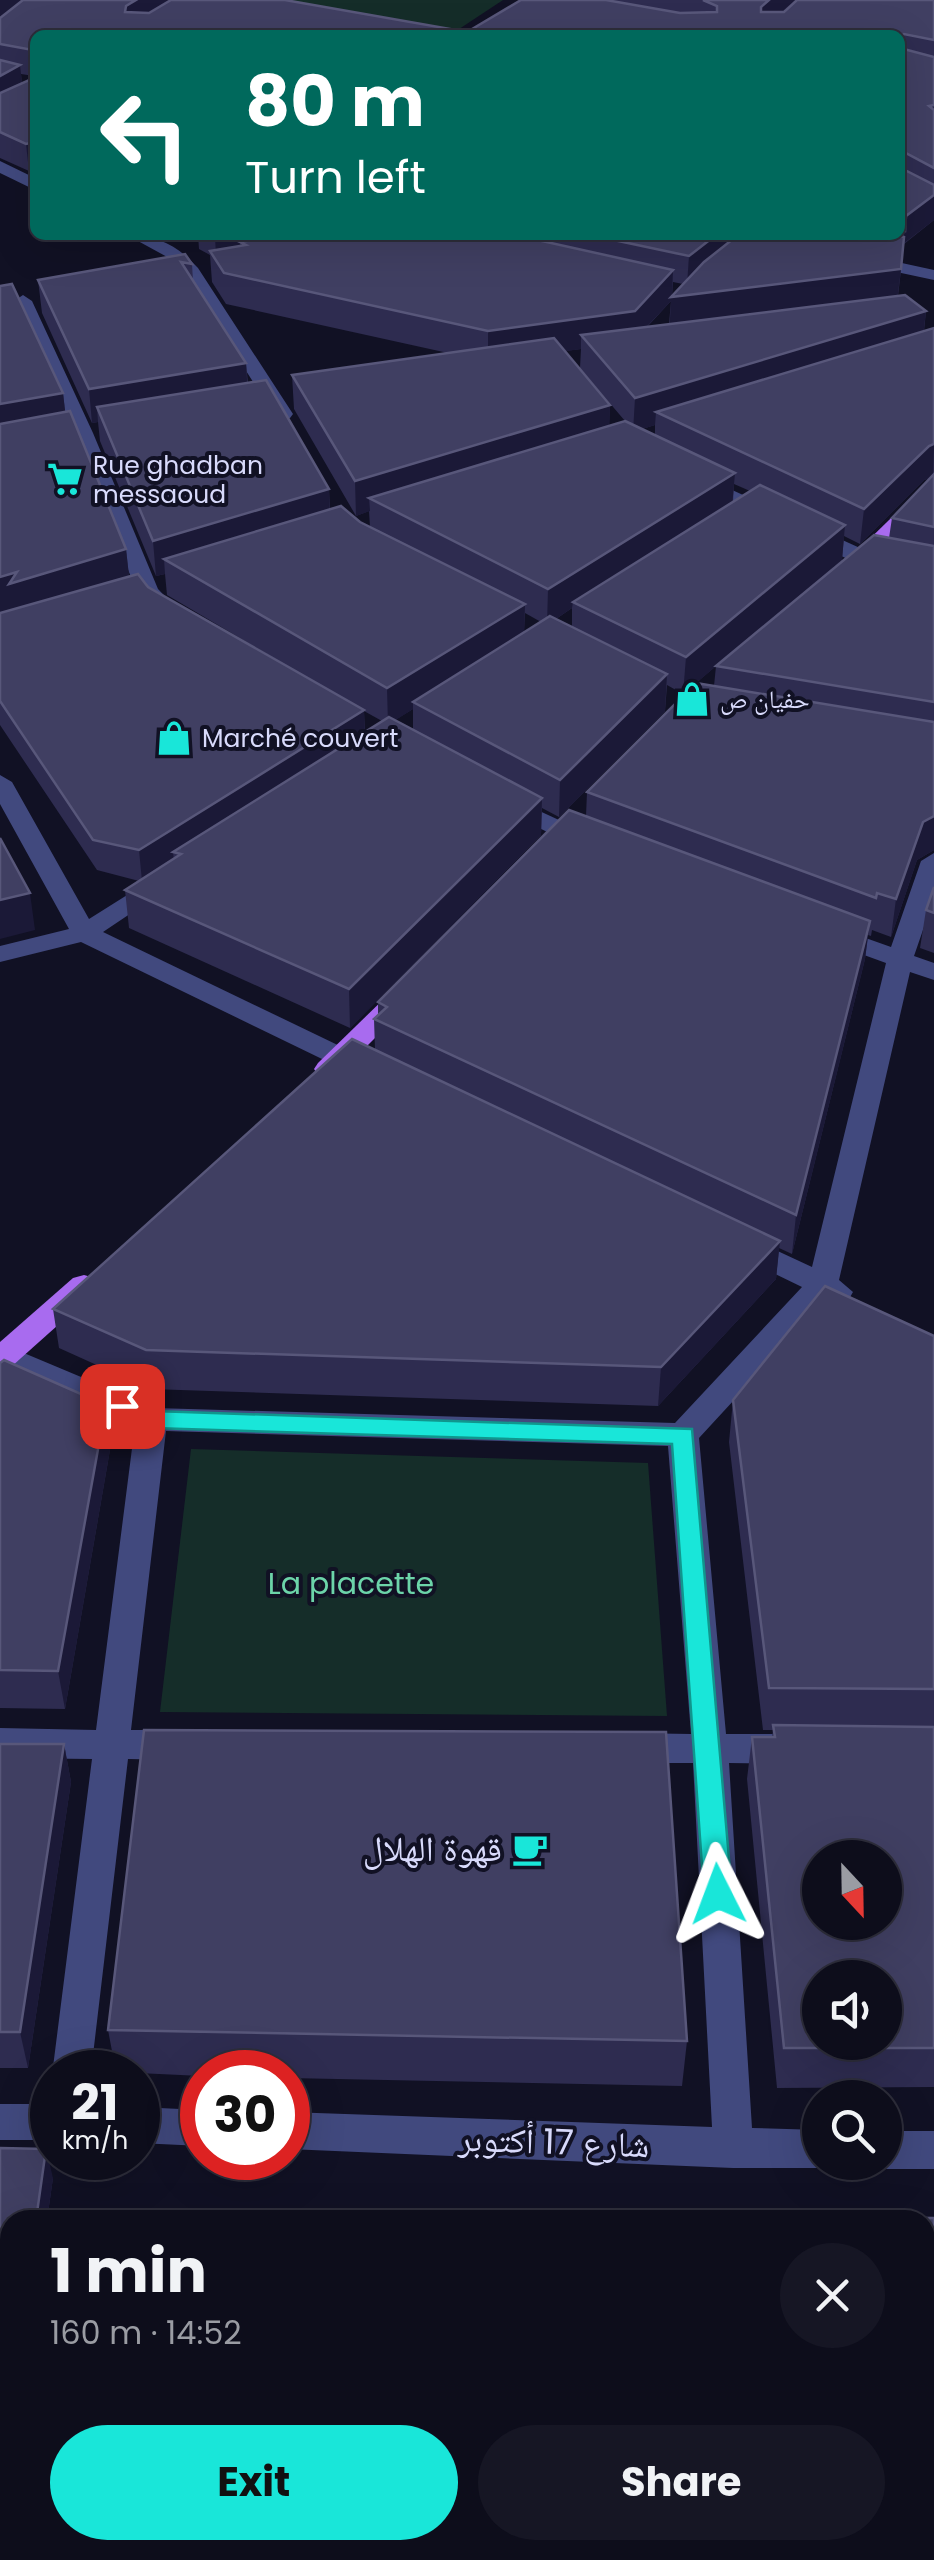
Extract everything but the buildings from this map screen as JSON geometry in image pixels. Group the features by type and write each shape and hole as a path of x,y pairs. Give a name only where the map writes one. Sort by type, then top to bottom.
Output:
{"main road":[{"path":"834,583 934,488"},
{"path":"556,840 590,806"},
{"path":"312,1084 424,974"},
{"path":"1,1356 106,1265"}],"street":[{"path":"0,166 30,182"},
{"path":"0,186 30,183"},
{"path":"151,240 182,250 192,272 294,432"},
{"path":"838,254 934,275"},
{"path":"0,304 32,299 148,592 162,608 194,626"},
{"path":"683,472 746,513 864,558 934,573"},
{"path":"0,782 84,933 395,1083"},
{"path":"476,787 556,840 619,854"},
{"path":"733,2149 710,1748 683,1436 823,1284 900,959 934,862"},
{"path":"0,954 84,933 181,872"},
{"path":"806,924 934,972"},
{"path":"716,1234 870,1308"},
{"path":"1,1356 152,1419 683,1436"},
{"path":"74,2050 152,1419"},
{"path":"0,1743 212,1745"},
{"path":"590,1747 822,1749"},
{"path":"0,2122 30,2122"},
{"name":"شارع 17 أكتوبر","path":"310,2132 802,2149"},
{"path":"902,2150 934,2150"}],"green space":[{"path":"256,0 503,0 458,30 422,30"},
{"name":"La placette","path":"191,1449 648,1463 667,1716 160,1712"}],"place":[{"name":"Rue ghadban messaoud","path":"65,479"},
{"name":"حفيان ص","path":"692,699"},
{"name":"Marché couvert","path":"174,738"},
{"name":"قهوة الهلال","path":"530,1849"}],"route":[{"path":"122,1406 152,1419 683,1436 710,1748 718,1894"}]}
